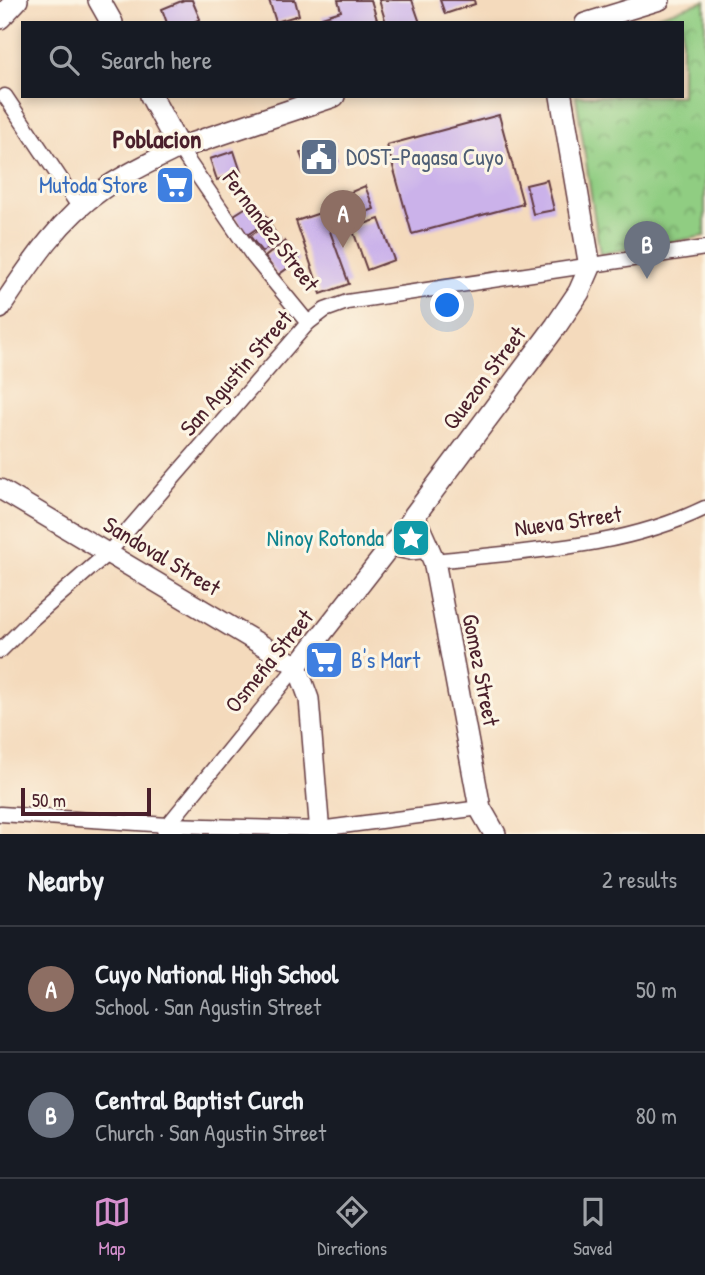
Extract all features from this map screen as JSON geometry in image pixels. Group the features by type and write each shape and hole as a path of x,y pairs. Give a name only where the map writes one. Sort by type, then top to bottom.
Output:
{"main road":[{"path":"0,18 17,0"},
{"path":"99,0 110,21"},
{"name":"Fernandez Street","path":"152,98 179,148"},
{"path":"179,148 328,98"},
{"path":"561,98 590,267"},
{"name":"Quezon Street","path":"414,516 556,326 579,292 590,267"},
{"name":"Gomez Street","path":"414,516 431,555 480,808 495,834"}],"street":[{"path":"592,21 660,0"},
{"path":"5,96 80,208"},
{"path":"0,310 45,244 80,208 119,179 179,148"},
{"name":"Fernandez Street","path":"179,148 253,256 308,323"},
{"name":"San Agustin Street","path":"0,651 31,620 109,552 308,323 325,310 347,302 705,248"},
{"name":"Sandoval Street","path":"0,489 297,666"},
{"name":"Nueva Street","path":"431,555 632,536 705,508"},
{"name":"Osmeña Street","path":"164,830 414,516"},
{"path":"391,547 431,555"},
{"path":"297,666 309,699 320,832"},
{"path":"0,814 164,830 320,832 480,808"}],"green space":[{"path":"705,1 705,236 600,254 576,98 684,98 684,21 641,21"}],"building":[{"path":"184,0 192,0 200,19 166,21 162,9"},
{"path":"269,0 295,0 299,15 276,21"},
{"path":"338,0 371,0 377,21 323,21 322,17 341,11"},
{"path":"379,0 412,0 419,21 385,21"},
{"path":"440,0 474,0 475,4 445,14"},
{"path":"499,115 523,204 412,234 387,145"},
{"name":"DOST-Pagasa Cuyo","path":"330,141 338,161 308,173 300,153"},
{"path":"234,151 241,172 217,180 210,159"},
{"path":"547,180 554,210 533,214 526,185"},
{"path":"365,186 374,209 332,226 323,204"},
{"path":"256,201 269,220 247,235 234,215"},
{"path":"323,212 349,284 321,294 296,221"},
{"path":"379,219 394,260 367,270 352,228"},
{"path":"269,223 280,240 262,252 250,236"},
{"path":"285,241 299,260 278,275 265,257"}],"place":[{"name":"DOST-Pagasa Cuyo","path":"319,157"},
{"name":"Mutoda Store","path":"175,185"},
{"name":"Cuyo National High School","path":"343,248"},
{"name":"Central Baptist Curch","path":"647,279"},
{"name":"Ninoy Rotonda","path":"411,538"},
{"name":"B's Mart","path":"324,660"}],"district":[{"name":"Poblacion","path":"157,139"}]}
